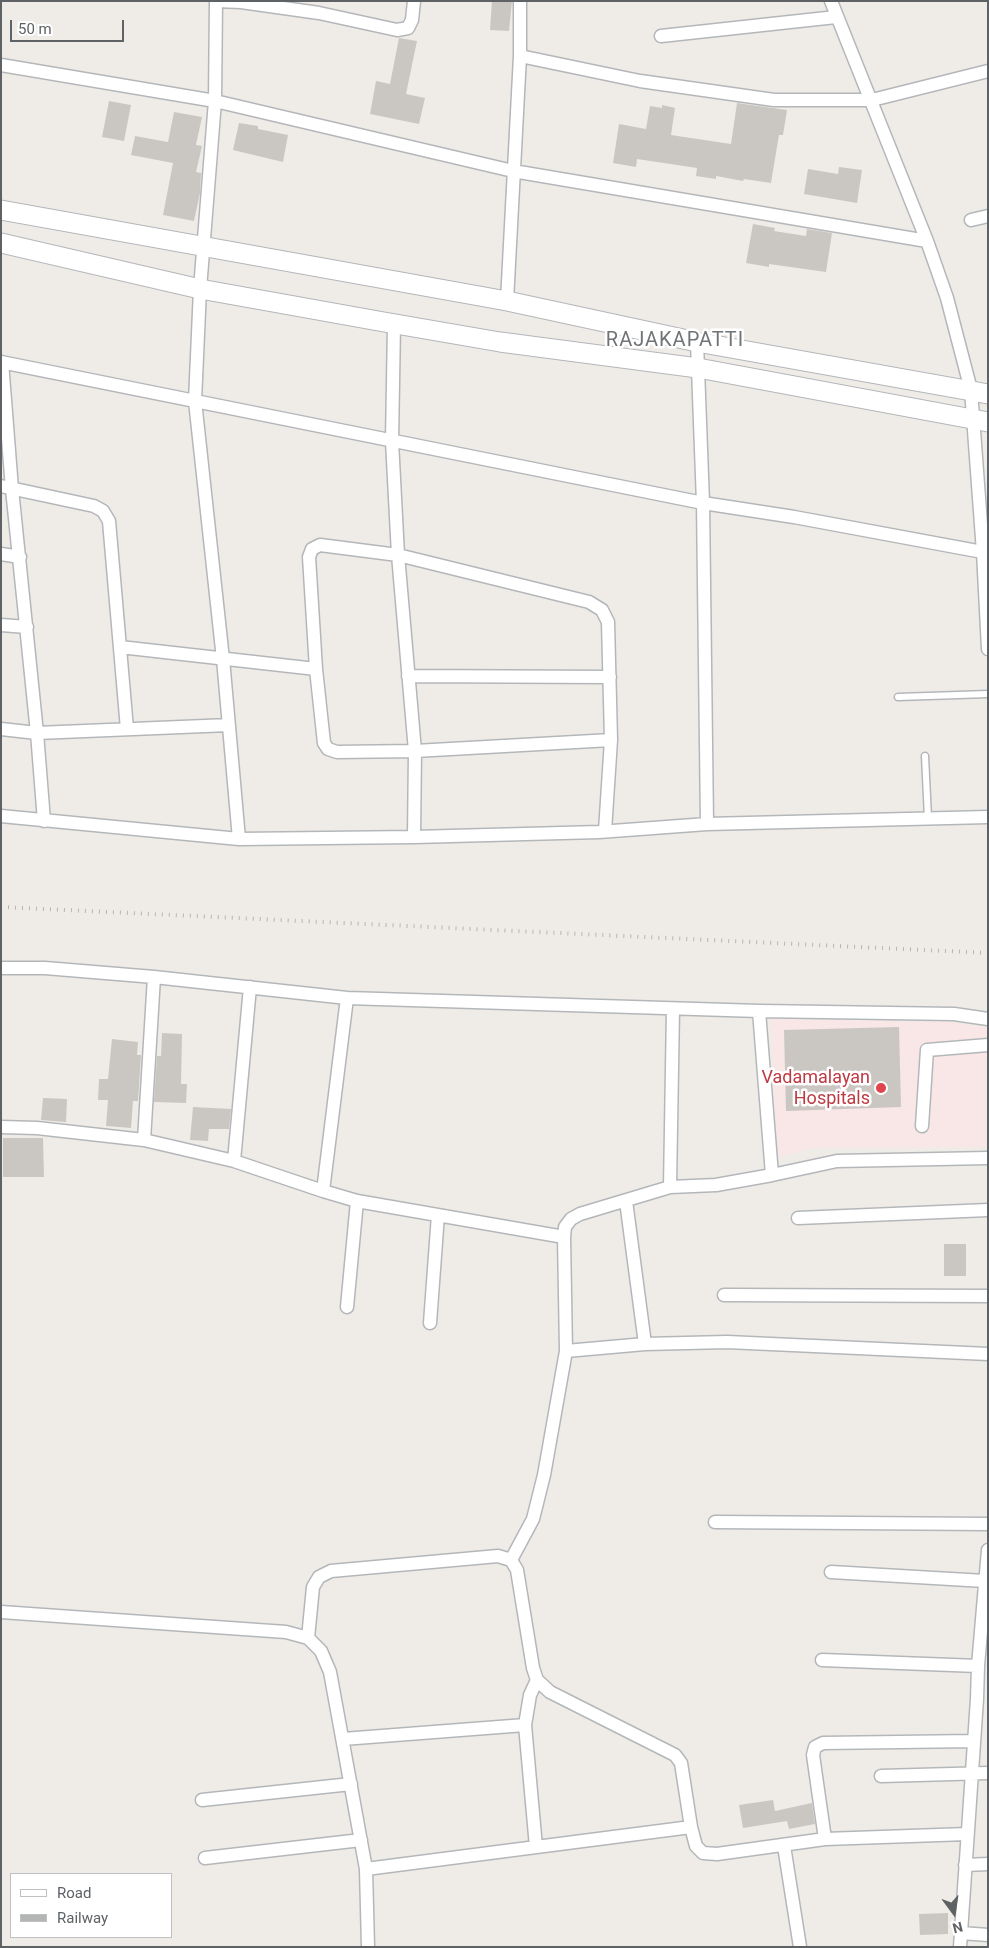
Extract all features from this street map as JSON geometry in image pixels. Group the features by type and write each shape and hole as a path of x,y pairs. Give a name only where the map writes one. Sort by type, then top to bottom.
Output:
{"main road":[{"path":"1,210 507,301 697,342 979,392"},
{"path":"1,243 200,288 394,324 500,342 698,368 980,420"}],"street":[{"path":"239,839 223,658 195,401 200,288 215,101 216,1 319,7 397,30 408,28 412,20 414,1"},
{"path":"507,301 520,56 520,1"},
{"path":"831,1 836,18 872,100 927,241 979,392 988,648"},
{"path":"662,36 836,18"},
{"path":"520,56 640,81 774,100 872,100 988,71"},
{"path":"1,65 215,101 513,171 927,241"},
{"path":"971,220 988,216"},
{"path":"394,324 392,442 398,554 415,751 414,837"},
{"path":"697,342 703,503 707,824"},
{"path":"44,820 38,733 20,557 7,488 2,362 392,442 703,503 794,517 986,552"},
{"path":"7,488 94,506 103,511 109,521 127,730"},
{"path":"605,831 610,740 610,677 608,622 602,610 589,602 398,554 320,546 312,549 309,557 316,669 324,743 328,750 337,752 415,751 610,740"},
{"path":"1,554 20,557"},
{"path":"1,625 27,627"},
{"path":"120,647 316,669"},
{"path":"408,676 610,677"},
{"path":"1,729 38,733 229,725"},
{"path":"1,816 239,839 414,837 605,831 707,824 988,817"},
{"path":"1,968 45,968 154,977 347,998 759,1012 954,1014 988,1019"},
{"path":"144,1140 154,977"},
{"path":"234,1161 250,987"},
{"path":"323,1191 347,998"},
{"path":"670,1187 673,1009"},
{"path":"759,1012 772,1175"},
{"path":"922,1126 927,1050 988,1045"},
{"path":"1,1127 37,1128 144,1140 234,1161 357,1201 564,1238"},
{"path":"512,1560 533,1519 544,1475 566,1351 564,1238 566,1227 571,1219 580,1214 670,1187 716,1185 837,1161 988,1158"},
{"path":"347,1307 357,1201"},
{"path":"626,1201 645,1344"},
{"path":"798,1218 988,1210"},
{"path":"430,1323 438,1215"},
{"path":"724,1295 988,1296"},
{"path":"566,1351 645,1344 727,1342 988,1354"},
{"path":"715,1522 988,1524"},
{"path":"960,1947 974,1741 982,1699 978,1666 985,1621 985,1582 988,1550"},
{"path":"308,1638 313,1587 319,1577 331,1571 498,1556 512,1560 517,1570 533,1668 537,1680 550,1692 675,1755 681,1763 691,1827 696,1846 703,1853 717,1854 825,1839 967,1834"},
{"path":"831,1572 985,1582"},
{"path":"1,1612 286,1632 308,1638 321,1651 330,1672 366,1869 368,1947"},
{"path":"822,1660 978,1666"},
{"path":"536,1847 525,1725 530,1695 537,1680"},
{"path":"343,1739 525,1725"},
{"path":"825,1839 813,1755 815,1747 823,1743 974,1741"},
{"path":"881,1776 988,1773"},
{"path":"202,1800 351,1784"},
{"path":"366,1869 691,1827"},
{"path":"205,1858 361,1840"},
{"path":"784,1846 800,1947"},
{"path":"965,1865 988,1864"},
{"path":"961,1934 988,1935"}],"lane":[{"path":"898,697 988,694"},
{"path":"925,756 928,818"}],"shaded area":[{"name":"Vadamalayan Hospitals","path":"771,1019 952,1022 988,1028 988,1147 812,1148 777,1157"}],"building":[{"path":"492,1 512,1 509,31 490,30"},
{"path":"399,38 417,41 406,94 425,98 419,124 370,114 376,81 390,84"},
{"path":"109,101 131,105 124,141 102,137"},
{"path":"737,103 787,110 783,135 779,135 771,183 744,179 743,181 716,176 716,179 696,176 697,168 637,159 636,167 613,163 619,124 646,129 650,106 662,108 662,105 675,108 671,135 731,144"},
{"path":"174,112 202,117 196,145 202,146 196,172 201,173 200,193 194,221 163,215 173,163 131,155 135,136 168,142"},
{"path":"239,123 258,126 258,129 288,135 283,162 233,150"},
{"path":"839,167 862,170 857,203 804,194 808,169 838,174"},
{"path":"753,224 775,228 774,231 806,236 807,229 832,233 826,272 769,264 769,267 746,263"},
{"path":"899,1027 901,1107 786,1111 784,1030"},
{"path":"162,1033 182,1034 181,1084 187,1084 186,1103 154,1102 157,1056 161,1056"},
{"path":"112,1039 138,1042 137,1055 141,1055 138,1101 133,1101 131,1128 106,1126 108,1100 98,1100 99,1079 108,1079"},
{"path":"43,1098 67,1099 66,1122 41,1120"},
{"path":"193,1107 231,1109 229,1129 209,1129 208,1141 190,1140"},
{"path":"3,1138 43,1138 44,1177 3,1177"},
{"path":"944,1244 966,1244 966,1276 944,1276"},
{"path":"773,1800 775,1811 812,1803 815,1824 789,1829 787,1821 743,1828 739,1805"},
{"path":"948,1913 948,1934 920,1935 919,1914"}],"railway":[{"path":"1,907 988,953"}],"place":[{"name":"Vadamalayan Hospitals","path":"881,1088"}],"district":[{"name":"RAJAKAPATTI","path":"675,341"}]}
